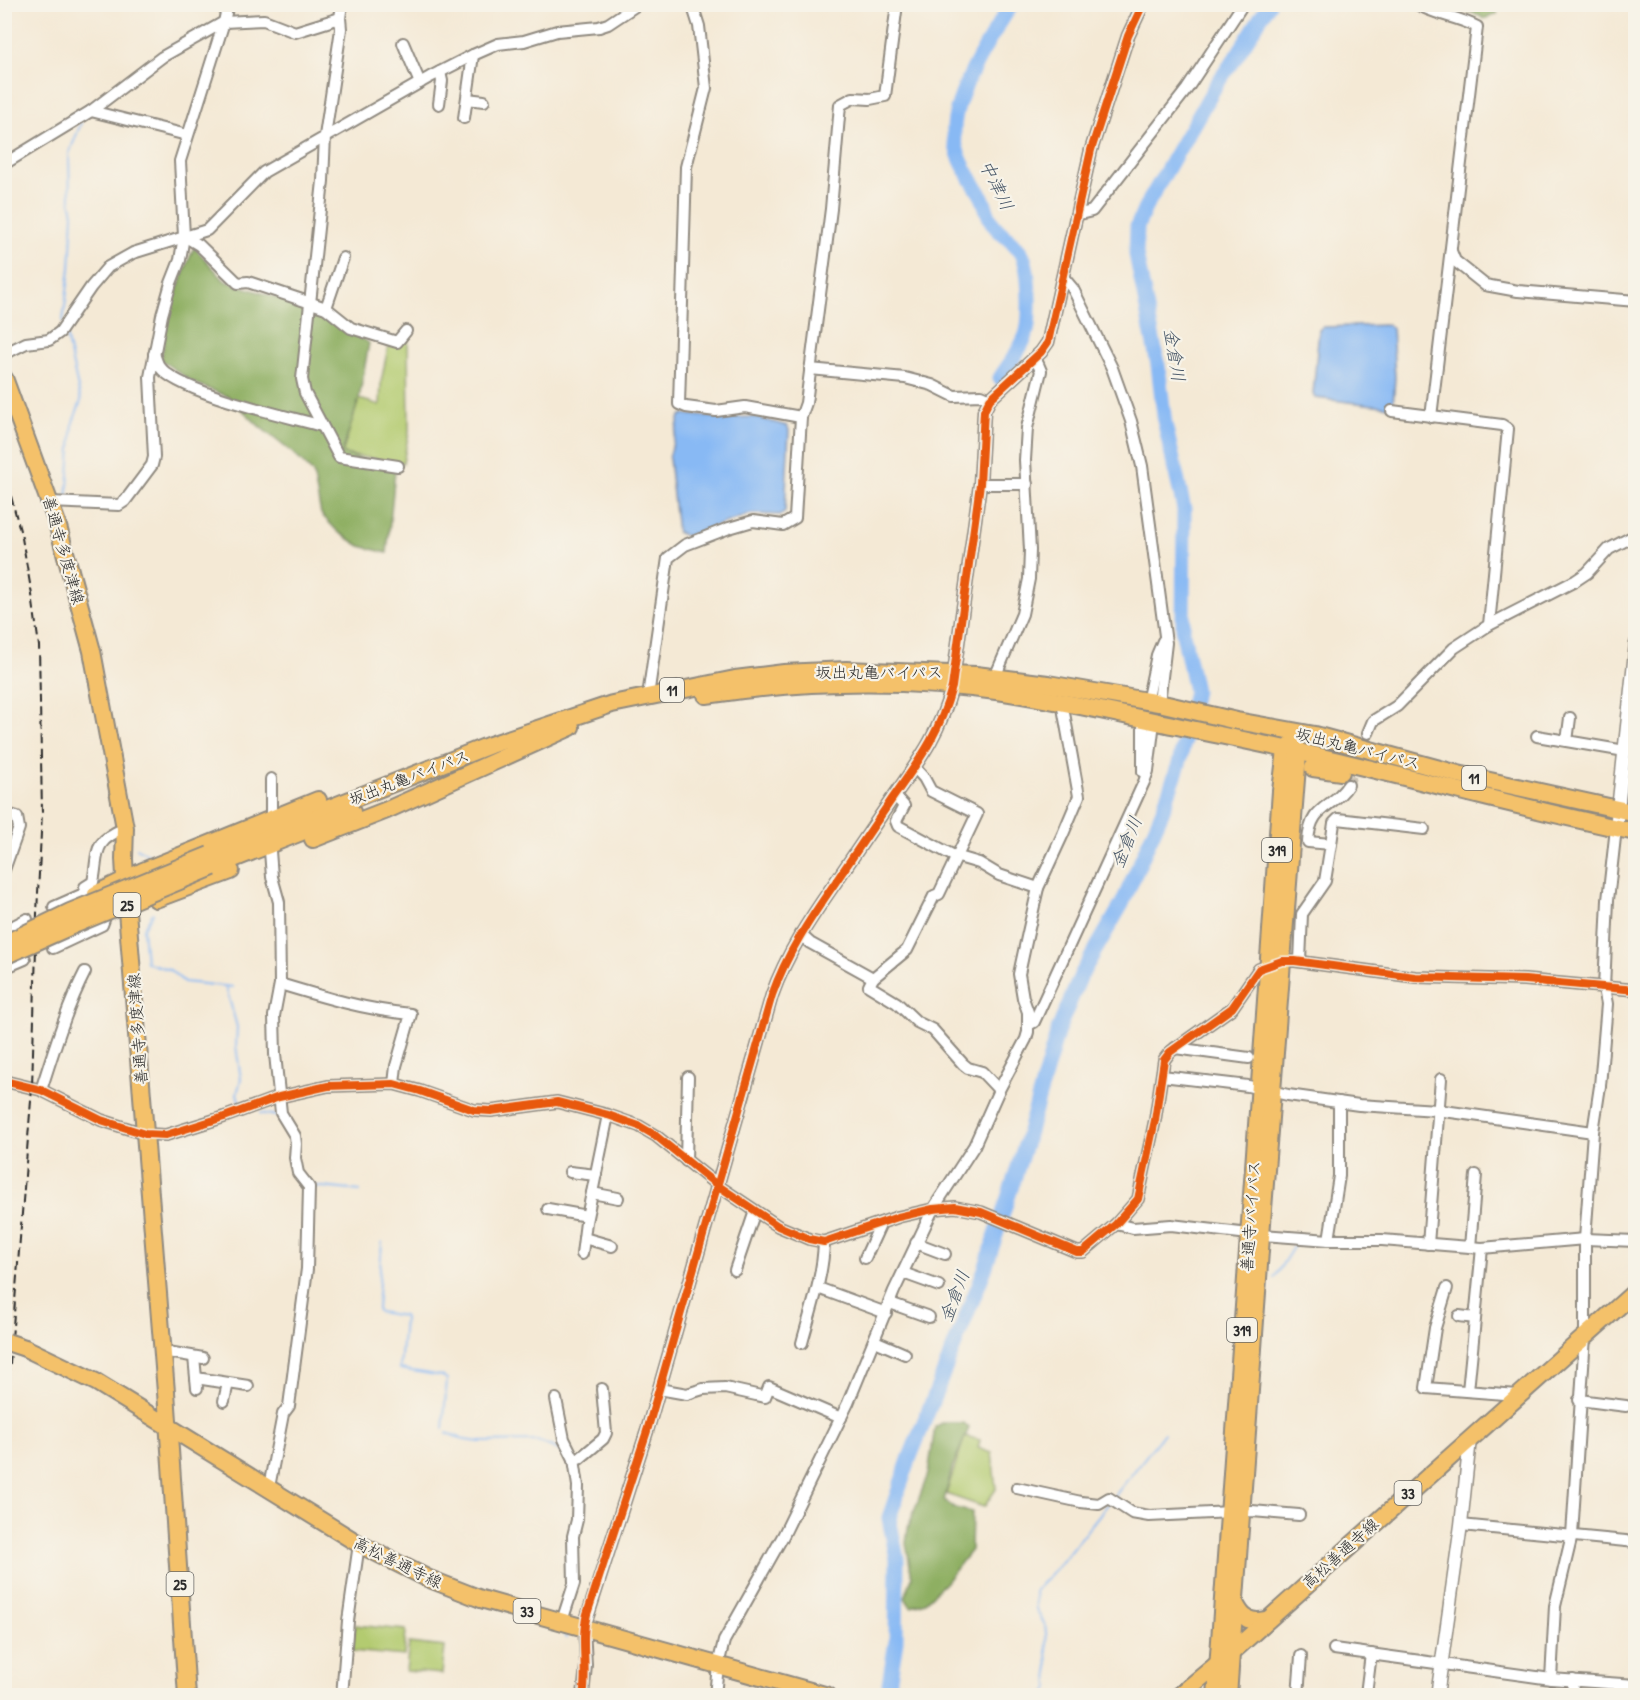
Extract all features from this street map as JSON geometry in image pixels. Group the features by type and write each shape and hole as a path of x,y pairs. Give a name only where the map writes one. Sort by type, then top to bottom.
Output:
{"main road":[{"name":"善通寺多度津線","path":"4,378 50,502 72,573 92,651 125,828 127,911 188,1695"},
{"name":"坂出丸亀バイパス","path":"212,861 490,745 612,704 735,679 784,673 846,670 953,680 1062,702 1148,725 1264,745 1291,743 1315,735 1458,774 1635,813"},
{"name":"坂出丸亀バイパス","path":"212,861 493,754 615,713 743,689 995,677 1154,698 1237,721 1291,743 1361,766 1635,832"},
{"path":"571,727 387,810 127,911 105,917 84,913 90,891 126,879 471,742 547,719 612,704"},
{"name":"善通寺バイパス","path":"1216,1695 1235,1512 1291,743"},
{"path":"1264,745 1275,754 1287,794 1313,768 1325,764 1361,766"},
{"path":"1313,768 1466,801 1533,809"},
{"name":"11","path":"9,949 70,912 212,861"},
{"name":"高松善通寺線","path":"1183,1692 1232,1652 1635,1290"},
{"name":"高松善通寺線","path":"6,1341 96,1382 359,1544 450,1588 481,1599 828,1695"},
{"path":"96,1382 111,1386 150,1410 160,1403 166,1392"},
{"path":"169,1449 175,1439 184,1437"},
{"path":"171,1472 183,1453 189,1452 235,1473 247,1476"},
{"name":"善通寺バイパス","path":"1228,1695 1235,1603 1235,1512"},
{"path":"1235,1603 1246,1620 1253,1622 1267,1620"},
{"path":"1183,1692 1197,1690 1207,1695"}],"street":[{"path":"50,502 119,505 125,501 152,465 154,457 150,377 162,315 180,260 184,236 180,161 228,4"},
{"path":"342,4 341,29 325,135 323,181 302,378 305,393 339,457 398,466"},
{"path":"4,354 26,343 49,340 60,332 108,267 133,253 207,230 264,172 325,135 440,72 498,44 524,41 557,31 599,27 608,24 638,4"},
{"path":"692,4 699,26 706,88 686,167 680,404 716,411 745,407 801,417"},
{"path":"648,696 668,558 685,544 729,528 753,521 783,525 795,518 801,417 806,403 831,209 840,105 853,98 870,99 885,96 897,4"},
{"path":"582,1695 586,1665 584,1628 659,1389 772,995 800,934 936,735 953,680 980,484 984,411 990,399 1048,342 1091,150 1128,36 1143,4"},
{"path":"1076,215 1092,211 1187,89 1243,4"},
{"path":"1417,4 1426,10 1462,19 1477,27 1431,417"},
{"path":"4,164 91,111 162,57 224,22 264,20 295,32 340,18"},
{"path":"403,43 420,83"},
{"path":"464,118 473,55"},
{"path":"439,104 442,81 440,72"},
{"path":"466,99 484,102"},
{"path":"91,111 188,135"},
{"path":"184,236 199,245 238,283 248,282 326,308 351,328 397,342 406,331"},
{"path":"1450,251 1455,261 1485,285 1518,291 1635,301"},
{"path":"326,308 343,258"},
{"path":"1063,277 1073,290 1106,355 1131,421 1142,466 1166,643 1154,698"},
{"path":"154,354 159,366 184,385 322,426"},
{"path":"995,677 1022,614 1029,579 1028,484 1025,460 1027,429 1041,371 1033,359"},
{"path":"810,369 905,378 932,385 954,396 981,395 990,399"},
{"path":"1392,411 1502,425 1508,429 1489,625"},
{"path":"980,484 1028,484"},
{"path":"1368,733 1372,721 1397,706 1454,648 1489,625 1575,581 1587,573 1609,549 1635,535"},
{"path":"1551,1679 1554,1606 1572,1535 1579,1400 1585,1336 1585,1239 1593,1132 1600,1086 1607,1004 1604,988 1608,900 1635,643"},
{"path":"715,1695 718,1665 724,1641 783,1536 841,1418 903,1272 933,1209 974,1146 999,1090 1026,1039 1028,1012 1019,974 1038,888 1079,796 1062,702"},
{"path":"1567,741 1570,717"},
{"path":"1028,1025 1034,1022 1144,782 1148,771 1148,725"},
{"path":"1537,736 1625,751"},
{"path":"915,768 931,791 977,813 939,894 934,896 907,950 873,978 869,986 897,1003 917,1022 933,1030 963,1064 982,1072 999,1090"},
{"path":"271,779 271,820"},
{"path":"1331,844 1308,842 1312,820 1348,785"},
{"path":"895,796 904,806 896,820 898,826 957,856 979,863 999,875 1038,888"},
{"path":"4,813 19,821 19,828 4,870"},
{"path":"1299,961 1302,914 1325,880 1334,823 1338,819 1424,829"},
{"path":"54,907 90,891 95,857 99,847 105,838 125,828"},
{"path":"270,854 272,877 279,902 280,984 274,1016 279,1097 281,1113 295,1136 298,1173 309,1187 307,1269 289,1406 283,1414 270,1482"},
{"path":"53,948 102,925 105,917 90,891"},
{"path":"4,968 9,949 27,919"},
{"path":"800,934 810,943 873,978"},
{"path":"4,1081 41,1090 101,1120 145,1134 166,1135 279,1097 328,1086 394,1084 420,1090 474,1110 516,1109 557,1102 608,1115 648,1131 717,1185 793,1234 824,1242 933,1209 955,1207 981,1212 1077,1252 1083,1252 1133,1207 1141,1188 1164,1060 1175,1048 1232,1008 1259,969 1276,962 1299,961 1415,976 1525,980 1635,990"},
{"path":"41,1090 54,1049 85,972"},
{"path":"280,984 386,1012 411,1014 396,1066 394,1084"},
{"path":"1175,1048 1249,1058"},
{"path":"1161,1076 1359,1105 1437,1110 1593,1132"},
{"path":"686,1161 688,1077"},
{"path":"1428,1244 1441,1079"},
{"path":"1329,1240 1339,1176 1339,1102"},
{"path":"582,1254 587,1216 608,1115"},
{"path":"570,1172 596,1175"},
{"path":"1470,1247 1476,1175"},
{"path":"592,1193 618,1198"},
{"path":"548,1209 587,1216"},
{"path":"735,1270 755,1211"},
{"path":"865,1258 881,1223"},
{"path":"1116,1224 1133,1228 1171,1225 1256,1235 1329,1240 1382,1240 1482,1248 1585,1239 1635,1241"},
{"path":"584,1238 612,1246"},
{"path":"802,1343 818,1288 824,1257 824,1242"},
{"path":"916,1243 945,1254"},
{"path":"1468,1391 1482,1248"},
{"path":"903,1272 939,1286"},
{"path":"818,1288 929,1317"},
{"path":"1447,1288 1435,1328 1426,1388 1518,1395"},
{"path":"1459,1316 1475,1318"},
{"path":"875,1341 905,1354"},
{"path":"162,1351 199,1357 197,1383 228,1383 248,1386"},
{"path":"224,1401 228,1383"},
{"path":"659,1389 687,1394 703,1389 725,1388 765,1397 769,1387 841,1418"},
{"path":"574,1460 579,1459 603,1439 606,1433 602,1389"},
{"path":"556,1398 564,1439 574,1460 578,1501 573,1536 573,1584 562,1621"},
{"path":"1579,1400 1626,1406"},
{"path":"1437,1695 1461,1525 1470,1439"},
{"path":"1017,1488 1067,1500 1099,1504 1112,1499 1132,1513 1149,1516 1214,1511 1299,1515"},
{"path":"1461,1525 1635,1542"},
{"path":"342,1695 348,1621 359,1544"},
{"path":"1334,1649 1551,1679 1635,1685"},
{"path":"1366,1694 1371,1654"},
{"path":"1298,1695 1301,1656"},
{"path":"1572,1695 1573,1680"}],"green space":[{"path":"1432,5 1498,5 1497,14 1484,19 1471,12 1443,9"},
{"path":"194,247 225,281 303,306 342,325 369,343 359,399 342,453 395,471 387,553 360,546 338,532 321,514 313,473 229,397 194,383 161,360 169,310"},
{"path":"408,336 409,432 403,463 342,454 359,399 380,405 381,382 388,347 399,345"},
{"path":"942,1423 964,1423 969,1428 952,1468 944,1501 955,1508 972,1512 971,1550 945,1583 925,1602 911,1607 905,1598 912,1577 906,1543 908,1528 928,1474 935,1427"},
{"path":"965,1436 980,1440 978,1448 992,1453 996,1489 984,1507 946,1494"},
{"path":"355,1625 406,1630 404,1656 352,1651"},
{"path":"409,1643 445,1647 442,1674 406,1671"}],"water":[{"path":"1388,325 1392,328 1395,377 1391,407 1315,398 1313,394 1319,330 1323,327"},
{"path":"684,414 718,418 755,417 787,426 789,430 785,512 781,515 751,514 686,536 677,532 669,458 680,416"}],"waterway":[{"name":"中津川","path":"1000,378 1018,352 1028,328 1027,270 1022,254 991,221 981,195 960,158 954,133 955,118 966,84 984,49 1012,4"},
{"name":"金倉川","path":"887,1696 896,1641 897,1559 889,1518 910,1457 985,1269 1025,1145 1058,1030 1081,975 1122,904 1162,812 1179,764 1195,691 1183,633 1184,509 1165,424 1158,365 1136,254 1137,227 1145,208 1216,85 1269,4"},
{"path":"166,49 182,40"},
{"path":"63,321 70,268 73,214 70,200 69,154 81,123"},
{"path":"66,335 81,401 73,422 67,500"},
{"path":"65,523 66,508"},
{"path":"137,848 151,857"},
{"path":"153,913 143,929 146,962 170,970 184,982 233,987"},
{"path":"226,987 237,1027 236,1046 241,1079 237,1094 241,1107"},
{"path":"260,1113 277,1116"},
{"path":"312,1186 360,1191"},
{"path":"382,1242 377,1309 379,1312 404,1318 400,1369 442,1376 447,1379 443,1429"},
{"path":"1274,1278 1295,1244"},
{"path":"447,1433 465,1440 480,1442 537,1441 559,1450 569,1460"},
{"path":"1114,1497 1164,1433"},
{"path":"1045,1696 1049,1688 1046,1633 1045,1625 1036,1609 1035,1591 1061,1563 1108,1504"},
{"path":"562,1630 566,1638"},
{"path":"577,1696 579,1687"}],"tunnel":[{"path":"1348,785 1368,733"}],"railway":[{"path":"4,470 22,538 39,646 42,813 32,1088 4,1439"},
{"path":"4,1476 5,1433"}],"cycle path":[{"path":"583,1696 584,1634 587,1614 647,1431 772,995 800,937 920,759 935,733 947,704 952,687 980,484 984,411 990,399 1041,352 1048,342 1091,150 1128,36 1143,4"},
{"path":"4,1081 41,1090 101,1120 145,1134 166,1135 279,1097 328,1086 394,1084 474,1110 491,1111 557,1102 608,1115 639,1126 656,1136 717,1185 778,1226 809,1239 824,1242 898,1217 933,1209 955,1207 981,1212 1077,1252 1083,1252 1116,1224 1138,1199 1155,1120 1164,1060 1170,1052 1232,1008 1259,969 1282,961 1295,961 1415,977 1525,980 1636,990"}]}
